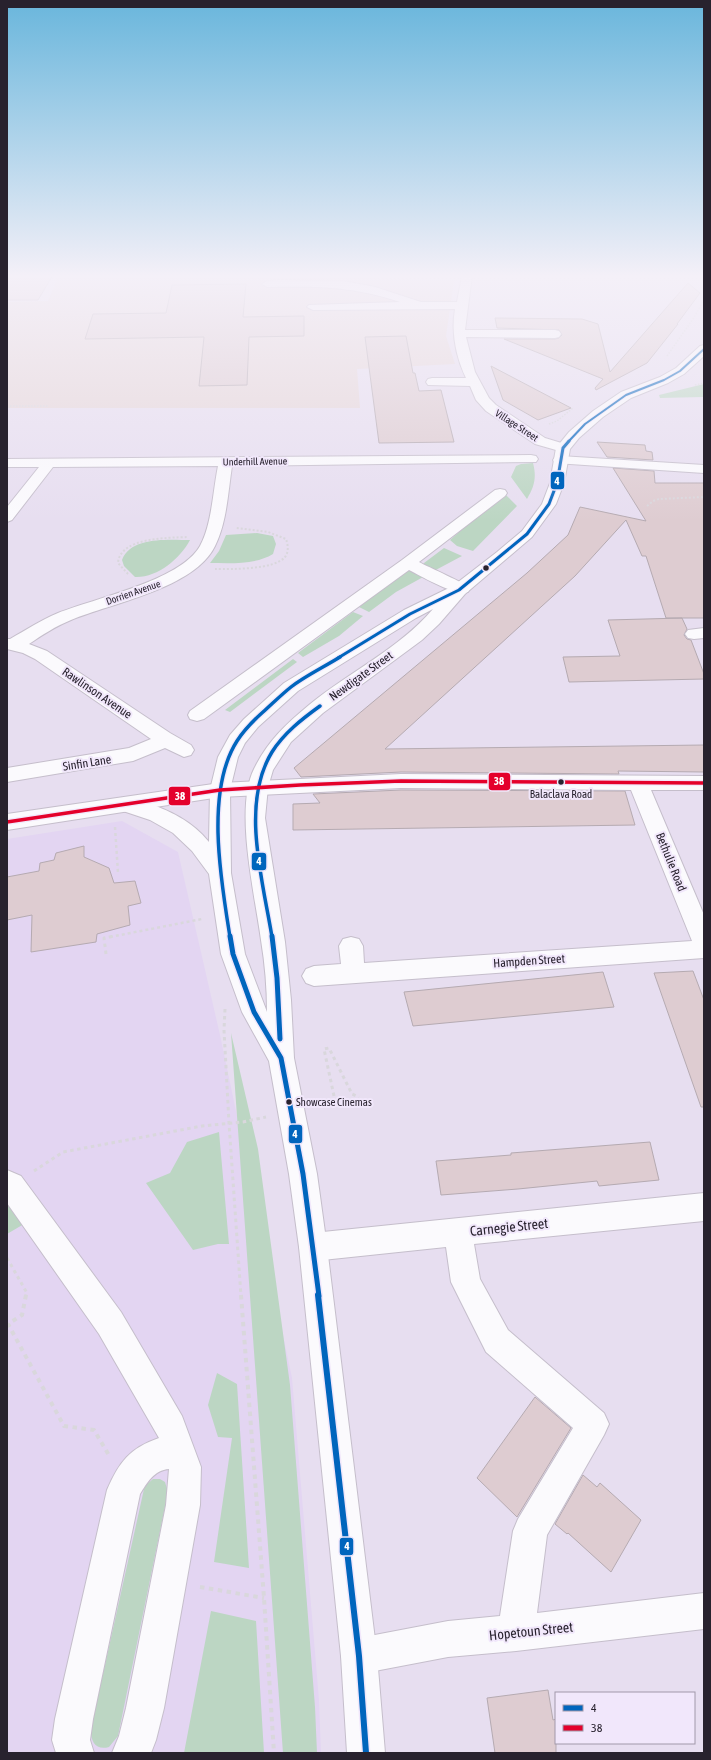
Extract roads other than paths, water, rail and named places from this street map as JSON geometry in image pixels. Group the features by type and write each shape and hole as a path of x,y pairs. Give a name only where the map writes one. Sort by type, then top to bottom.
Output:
{"main road":[{"name":"Village Street","path":"466,357 473,382 483,400 490,408 562,454 704,469"},
{"path":"562,454 586,424 613,403 626,395 664,380 680,371 695,357"},
{"path":"432,382 473,382"},
{"name":"Newdigate Street","path":"281,1058 279,1000 274,942 263,880 255,818 258,787 263,770 276,747 284,737 316,709 416,636 460,589 527,534 541,517 549,504 557,483 562,454"},
{"name":"Underhill Avenue","path":"7,463 226,461 506,464 531,459"},
{"name":"Dorrien Avenue","path":"11,644 70,614 164,582 200,559 207,546 212,531 226,461"},
{"path":"7,517 45,470 48,463"},
{"path":"197,715 408,563 500,493"},
{"path":"408,563 460,589"},
{"name":"Newdigate Street","path":"281,1058 254,1012 233,954 220,873 218,821 220,790 228,757 237,740 252,723 291,688 410,614 460,589"},
{"name":"Rawlinson Avenue","path":"11,644 29,648 41,655 163,738 184,750"},
{"name":"Sinfin Lane","path":"7,775 133,754 157,744 163,738"},
{"path":"7,822 220,790 258,787 401,781 704,783"},
{"name":"Bethulie Road","path":"638,782 704,942"},
{"path":"119,805 157,814 186,831 202,847 220,873"},
{"path":"351,946 353,973"},
{"name":"Hampden Street","path":"314,976 704,949"},
{"path":"281,1058 292,1111 313,1247 359,1656 366,1753"},
{"path":"9,1184 110,1323 171,1427 185,1467 183,1505 145,1708 137,1740 131,1753"},
{"name":"Carnegie Street","path":"313,1247 704,1207"},
{"path":"458,1232 466,1282 497,1341 593,1424 530,1531 516,1633"},
{"path":"75,1753 71,1740 74,1719 124,1490 132,1473 150,1458 169,1452 181,1454"},
{"name":"Hopetoun Street","path":"359,1656 448,1639 516,1633 704,1611"}],"place":[{"name":"Balaclava Road","path":"561,782"},
{"name":"Showcase Cinemas","path":"289,1102"}]}
